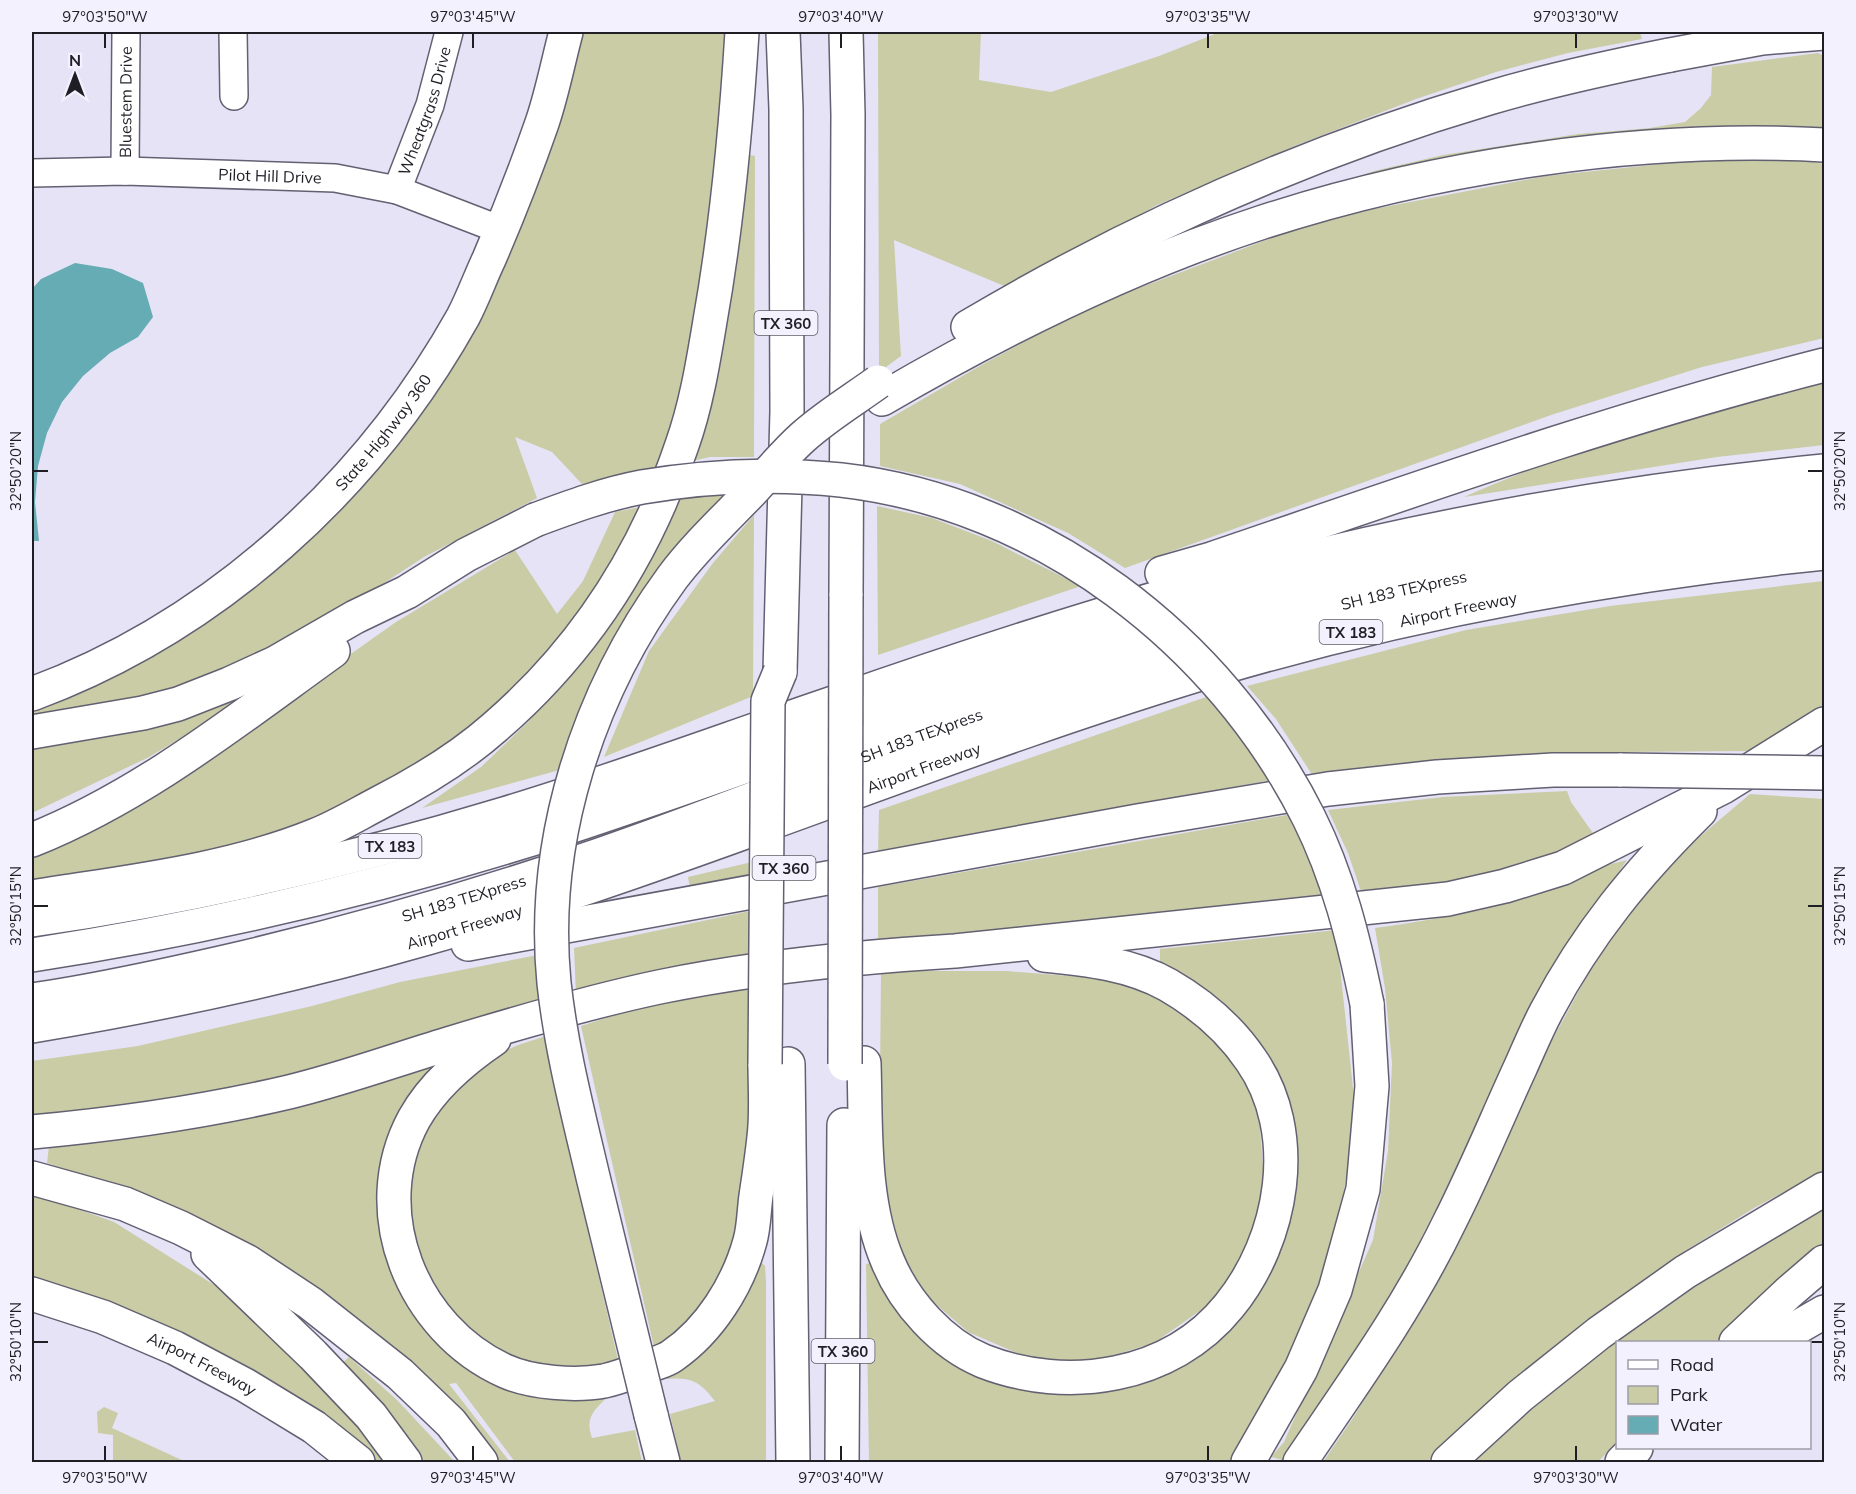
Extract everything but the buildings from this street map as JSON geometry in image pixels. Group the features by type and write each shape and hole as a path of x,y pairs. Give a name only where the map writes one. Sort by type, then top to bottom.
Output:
{"main road":[{"name":"State Highway 360","path":"40,690 114,657 183,618 267,557 343,484 408,405 464,316 501,230 542,123 566,32"},
{"path":"32,897 192,871 316,835 421,781 494,728 537,688 587,629 631,563 658,509 684,442 702,365 718,272 738,104 742,32"},
{"name":"TX 360","path":"783,32 786,109 787,411 780,672 776,1064 793,1462"},
{"name":"TX 360","path":"842,1462 854,1063 845,910 848,115 846,32"},
{"path":"1806,32 1824,41"},
{"path":"996,323 1056,276 1119,245 1212,200 1299,163 1396,128 1491,97 1589,72 1762,38 1824,33"},
{"path":"663,1462 582,1130 558,1012 552,951 553,911 557,866 568,806 584,747 603,698 636,633 675,575 707,537 803,437 878,382 996,323 1065,301 1141,267 1260,223 1348,198 1521,162 1679,146 1778,142 1824,145"},
{"path":"927,670 1049,610 1073,601 1211,559 1533,449 1746,386 1824,366"},
{"name":"TX 183","path":"32,920 111,909 204,891 306,868 436,834 573,793 927,670 1180,591 1373,542 1478,519 1593,500 1714,482 1824,471"},
{"path":"32,732 143,713 204,694 275,663 355,617 407,592 466,555 536,520 587,501 629,490 705,478 776,475 843,480 906,492 972,512 1031,538 1089,570 1146,614 1191,654 1238,707 1279,763 1310,820 1336,881 1356,950 1367,1004 1372,1086 1364,1189 1335,1290 1301,1369 1248,1462"},
{"name":"SH 183 TEXpress","path":"32,955 199,925 409,875 553,832 748,766 1044,661 1175,619 1300,584 1405,559 1511,538 1702,508 1824,496"},
{"name":"SH 183 TEXpress","path":"32,1000 197,969 315,941 468,898 603,854 1046,691 1161,653 1288,617 1516,565 1692,537 1824,522"},
{"name":"Airport Freeway","path":"32,1026 148,1006 300,972 499,916 728,838 1078,713 1288,649 1389,623 1521,595 1658,573 1824,553"},
{"path":"32,840 131,791 191,753 372,624 407,592"},
{"path":"32,1132 122,1123 208,1109 289,1092 370,1070 527,1021 658,987 734,973 884,955 955,951 1448,899 1504,886 1563,868 1723,787 1824,724"},
{"path":"300,972 1328,789 1437,777 1553,770 1824,773"},
{"path":"1300,1462 1392,1326 1423,1274 1450,1223 1545,1013 1583,948 1614,904 1657,853 1723,787"},
{"path":"854,1063 870,1196 887,1260 900,1286 916,1308 957,1346 982,1360 1016,1371 1056,1377 1104,1375 1139,1368 1165,1356 1188,1343 1210,1326 1229,1306 1249,1277 1265,1245 1276,1211 1281,1178 1280,1143 1275,1110 1263,1080 1246,1053 1204,1009 1166,984 1129,968 1077,958 955,951"},
{"path":"527,1021 491,1041 458,1065 430,1094 414,1119 400,1153 394,1186 394,1213 398,1241 408,1274 426,1306 449,1332 476,1356 507,1372 538,1380 572,1383 604,1381 635,1372 671,1357 696,1335 715,1313 734,1282 750,1240 776,1064"},
{"path":"32,1178 124,1204 181,1228 248,1262 310,1303 400,1374 451,1423 481,1462"},
{"path":"1448,1462 1520,1396 1599,1333 1685,1272 1824,1189"},
{"path":"181,1228 313,1355 371,1416 405,1462"},
{"path":"1737,1341 1824,1262"},
{"name":"Airport Freeway","path":"32,1294 103,1317 175,1348 245,1385 314,1427 358,1462"},
{"path":"1774,1341 1824,1312"},
{"path":"1622,1462 1635,1449"}],"street":[{"name":"Bluestem Drive","path":"125,171 126,32"},
{"path":"233,32 234,96"},
{"name":"Wheatgrass Drive","path":"397,190 430,105 449,32"},
{"name":"Pilot Hill Drive","path":"32,173 125,171 335,178 397,190 501,230"}],"green space":[{"path":"577,32 726,32 719,141 705,249 666,465 582,484 552,452 515,437 537,498 424,557 335,615 205,678 135,700 32,719 32,707 117,670 385,451"},
{"path":"878,32 981,32 979,80 1051,92 1159,56 1220,32 1640,32 1642,39 1568,53 1496,72 1416,99 1297,145 1157,205 1009,288 894,240 901,356 879,372"},
{"path":"1818,53 1824,56 1824,131 1321,190 1374,171 1443,155 1578,134 1650,128 1685,122 1701,108 1711,95 1712,67"},
{"path":"744,154 755,156 754,457 710,457 688,462"},
{"path":"1729,157 1802,160 1824,164 1824,338 1702,367 1551,415 1125,568 1068,533 960,484 880,466 880,424 978,367 1086,308 1322,219 1546,176"},
{"path":"1824,379 1824,445 1717,457 1464,497 1552,461 1597,446"},
{"path":"725,494 682,540 642,596 563,769 422,808 481,767 528,722 588,652 669,500"},
{"path":"877,506 932,518 992,541 1081,586 878,655"},
{"path":"640,507 621,549 585,606 544,656 487,716 379,789 314,821 222,850 32,886 32,854 338,663 396,622 515,550 557,614 583,581 615,512"},
{"path":"754,515 753,696 604,757 649,651 713,563"},
{"path":"1824,581 1824,704 1757,751 1617,752 1476,757 1313,776 1276,719 1247,686 1466,630 1610,606"},
{"path":"229,694 236,705 149,757 32,813 32,739"},
{"path":"1209,696 1271,780 878,853 879,810"},
{"path":"1567,791 1571,802 1595,836 1565,859 1365,903 1348,853 1328,810 1443,797"},
{"path":"1750,794 1824,799 1824,1171 1754,1208 1685,1251 1459,1428 1427,1462 1323,1462 1353,1418 1445,1266 1550,1044 1601,950 1649,885 1684,850"},
{"path":"1292,814 1328,904 878,946 878,887"},
{"path":"1627,860 1561,956 1405,1271 1336,1385 1286,1461 1271,1457 1284,1442 1373,1240 1388,1151 1392,1063 1385,988 1375,928 1424,921 1473,910 1505,901 1596,868"},
{"path":"752,862 753,876 690,888 688,877"},
{"path":"755,910 754,958 576,994 574,948"},
{"path":"1336,930 1356,1116 1338,1228 1302,1340 1229,1462 869,1462 866,1264 875,1262 903,1311 1076,1390 1251,1299 1269,1273 1290,1218 1289,1120 1160,971 1160,949"},
{"path":"538,955 540,1003 296,1080 32,1122 32,1061 138,1046 312,1006 400,982"},
{"path":"881,971 1006,971 1119,980 1162,997 1211,1033 1249,1081 1260,1126 1265,1198 1240,1262 1211,1303 1154,1343 1091,1362 1031,1359 968,1332 924,1294 900,1248 883,1181 880,1081"},
{"path":"753,984 753,1112 736,1235 724,1271 707,1299 684,1327 654,1347 581,1026 631,1010"},
{"path":"546,1036 560,1111 619,1364 573,1369 518,1361 493,1349 443,1307 411,1244 409,1168 434,1109 485,1060 518,1045"},
{"path":"447,1059 387,1166 454,1353 604,1390 607,1397 594,1411 590,1420 592,1438 635,1430 642,1462 515,1462 456,1383 449,1384 510,1462 492,1462 152,1199 47,1163 49,1146"},
{"path":"32,1195 50,1199 114,1222 235,1298 320,1376 389,1462 376,1462 310,1410 32,1288"},
{"path":"1824,1208 1824,1249 1724,1341 1616,1341 1616,1443 1598,1462 1473,1462 1583,1363 1703,1279"},
{"path":"759,1260 765,1266 766,1282 766,1462 681,1462 670,1414 715,1401 693,1381 680,1378 662,1379 659,1372"},
{"path":"349,1357 397,1400 455,1462 414,1462 339,1366"},
{"path":"104,1407 118,1413 112,1428 186,1462 113,1462 113,1435 98,1433 97,1412"}],"water":[{"path":"75,263 112,269 143,283 153,317 138,337 110,353 83,376 62,402 47,433 38,466 35,502 39,541 32,541 32,289 41,279"}]}
